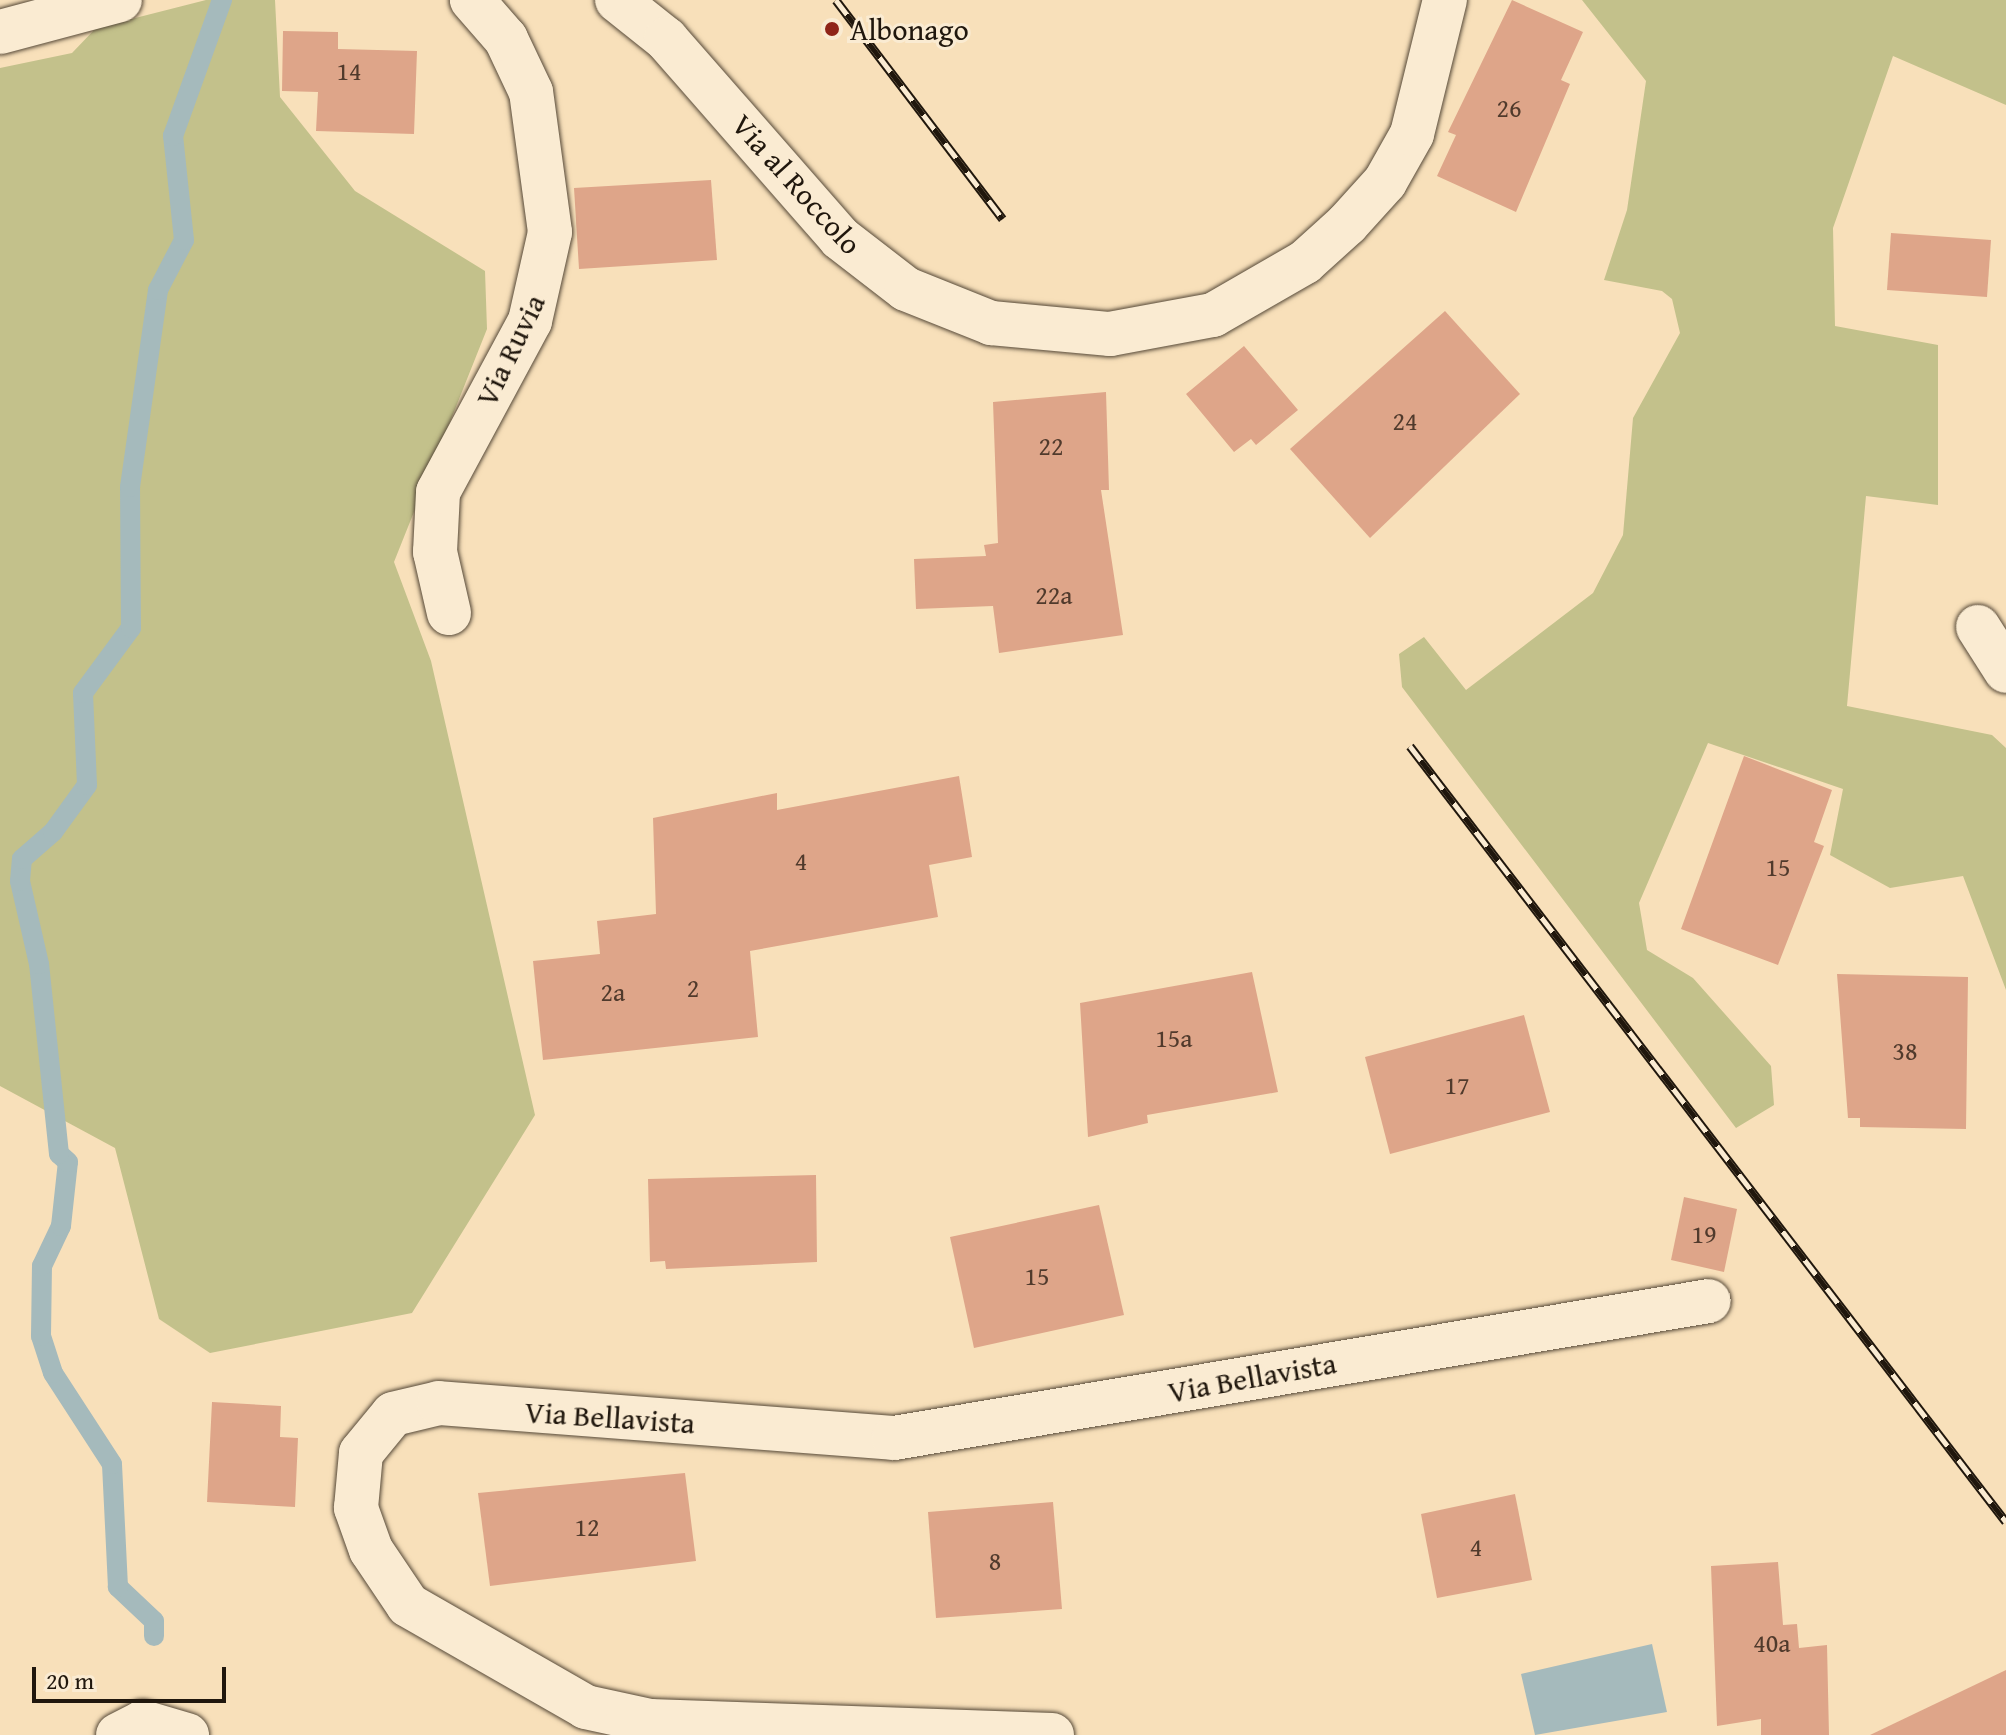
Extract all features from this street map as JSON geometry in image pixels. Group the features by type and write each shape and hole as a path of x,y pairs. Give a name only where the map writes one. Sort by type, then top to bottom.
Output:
{"street":[{"path":"0,32 120,0"},
{"name":"Via Ruvia","path":"449,613 435,552 438,492 530,321 550,232 531,92 506,39 472,0"},
{"name":"Via al Roccolo","path":"617,0 666,39 840,238 906,289 991,323 1110,334 1213,315 1282,278 1347,224 1385,182 1412,134 1445,0"},
{"path":"1978,627 2006,671"},
{"name":"Via Bellavista","path":"1052,1735 650,1721 586,1707 408,1605 371,1550 356,1508 361,1453 393,1414 439,1403 894,1438 1709,1301"},
{"path":"118,1735 143,1722 187,1735"}],"shaded area":[{"path":"206,0 275,0 280,97 355,191 485,271 487,329 394,562 431,661 535,1115 412,1313 210,1353 159,1319 115,1148 0,1086 0,68 72,53 96,28"},
{"path":"1582,0 2006,0 2006,105 1893,56 1833,228 1835,326 1938,345 1938,505 1866,496 1847,706 1992,735 2006,748 2006,990 1963,876 1890,888 1830,855 1843,789 1708,743 1639,903 1647,950 1693,978 1771,1066 1774,1105 1736,1128 1402,687 1399,654 1424,637 1466,690 1593,593 1623,535 1633,418 1680,333 1672,299 1662,291 1604,280 1627,210 1646,81"},
{"path":"1652,1644 1667,1712 1535,1735 1521,1674"}],"building":[{"path":"1512,0 1583,32 1561,80 1570,84 1516,212 1437,176 1456,135 1448,132"},
{"path":"283,31 338,32 338,49 417,51 414,134 316,131 318,92 282,91"},
{"path":"711,180 717,260 579,269 574,188"},
{"path":"1891,233 1991,240 1987,297 1887,290"},
{"path":"1445,311 1520,394 1370,538 1290,449"},
{"path":"1244,346 1298,410 1256,445 1251,439 1234,452 1186,394"},
{"path":"1106,392 1109,490 1101,490 1123,635 999,653 993,606 916,609 914,559 986,556 984,545 998,543 993,402"},
{"path":"1744,756 1832,790 1814,842 1824,846 1778,965 1681,929"},
{"path":"959,776 972,857 929,865 938,917 750,951 758,1037 543,1060 533,961 600,954 597,921 656,914 653,818 777,793 777,810"},
{"path":"1252,972 1278,1092 1147,1115 1148,1123 1088,1137 1080,1003"},
{"path":"1837,974 1968,977 1966,1129 1860,1127 1860,1118 1848,1118"},
{"path":"1524,1015 1550,1112 1390,1154 1365,1057"},
{"path":"816,1175 817,1262 666,1269 665,1261 650,1262 648,1179"},
{"path":"1684,1197 1737,1209 1724,1272 1671,1260"},
{"path":"1099,1205 1124,1315 974,1348 950,1237"},
{"path":"212,1402 281,1406 280,1437 298,1438 295,1507 207,1502"},
{"path":"685,1473 696,1561 490,1586 478,1493"},
{"path":"1515,1494 1532,1580 1437,1598 1421,1514"},
{"path":"1053,1502 1062,1609 936,1618 928,1512"},
{"path":"1778,1562 1783,1625 1797,1624 1799,1648 1827,1645 1829,1735 1761,1735 1761,1719 1717,1726 1711,1566"},
{"path":"2006,1670 2006,1735 1870,1735"}],"waterway":[{"path":"154,1636 154,1621 118,1587 112,1464 53,1373 41,1336 42,1266 61,1226 68,1162 59,1154 39,964 20,881 22,859 53,832 87,785 83,693 131,628 130,487 158,290 184,240 173,136 222,0"}],"railway":[{"path":"836,0 1003,219"},
{"path":"1410,746 2006,1522"}],"place":[{"name":"Albonago","path":"832,29"}]}
